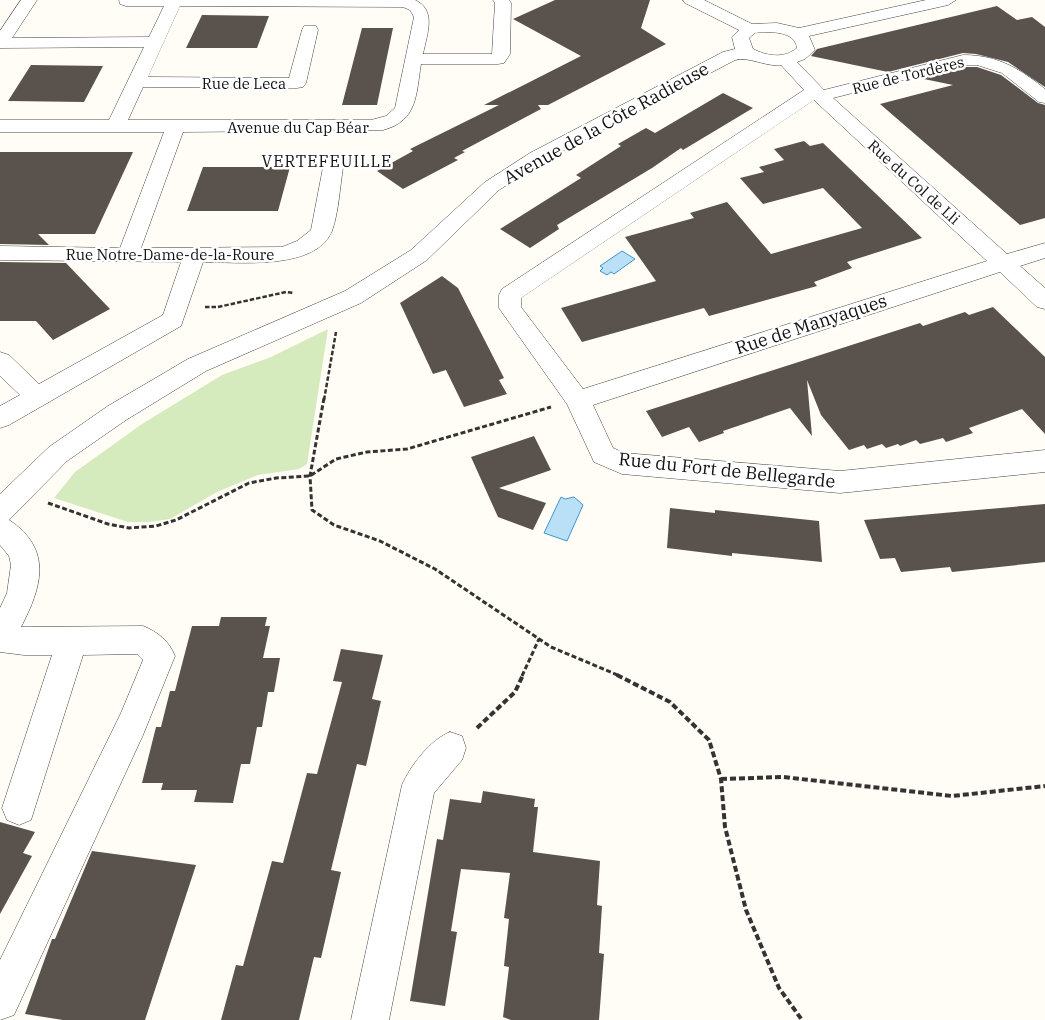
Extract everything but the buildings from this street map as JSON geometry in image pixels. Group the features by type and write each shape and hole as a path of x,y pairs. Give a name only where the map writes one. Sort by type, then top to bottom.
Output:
{"street":[{"path":"0,43 29,0"},
{"path":"116,126 175,0"},
{"path":"413,59 498,59 501,54 503,3 501,0"},
{"path":"692,0 750,30"},
{"path":"714,0 772,27 796,34 803,39 806,50 795,58 786,60 764,59 746,52 741,47 740,37 750,30 772,27"},
{"path":"796,34 948,0"},
{"path":"106,43 127,1"},
{"name":"Avenue du Cap Béar","path":"0,126 365,126 390,123 399,116 404,108 422,17 417,8 406,2 127,1"},
{"name":"Rue de Leca","path":"136,82 297,83 310,30"},
{"path":"0,43 154,42"},
{"name":"Avenue de la Côte Radieuse","path":"0,512 58,454 117,413 197,365 327,310 353,297 419,255 492,186 537,157 729,56 746,52"},
{"name":"Rue de Tordères","path":"817,94 963,60 978,59 999,63 1045,98"},
{"name":"Rue du Col de Lli","path":"786,60 817,94 1045,301"},
{"name":"Rue du Fort de Bellegarde","path":"817,94 510,295 510,308 578,400 603,455 622,463 840,482 1045,461"},
{"path":"128,255 175,127"},
{"name":"Rue Notre-Dame-de-la-Roure","path":"0,253 128,255 283,254 304,248 321,231 334,162"},
{"name":"Rue de Manyaques","path":"578,400 1002,262 1045,250"},
{"path":"0,418 173,320 194,255"},
{"path":"0,361 37,397"},
{"path":"0,529 11,535 24,554 27,580 17,609 0,634"},
{"path":"0,638 24,641 143,640 160,656 132,724 0,1001"},
{"path":"19,808 72,640"},
{"path":"370,1020 419,785 464,738"}],"path":[{"path":"177,307 218,307 286,292 321,296 336,326 310,476 312,510 334,525 380,541 435,569 551,647 623,676 670,702 709,740 721,779 725,827 746,910 779,988 802,1020"},
{"path":"20,493 108,524 129,528 156,526 176,520 249,483 276,478 310,476 336,459 367,452 407,449 578,400"},
{"path":"464,738 514,692 539,639"},
{"path":"721,779 783,777 952,796 1045,786"}],"green space":[{"path":"328,329 307,464 299,469 258,475 217,492 170,519 148,522 128,522 54,498 75,472 142,424 222,375 271,357"}],"water":[{"path":"622,251 635,259 614,274 611,272 607,275 600,271 603,268 600,266"},
{"path":"561,497 565,499 574,497 583,505 567,541 544,533"}],"district":[{"name":"VERTEFEUILLE","path":"327,161"}]}
